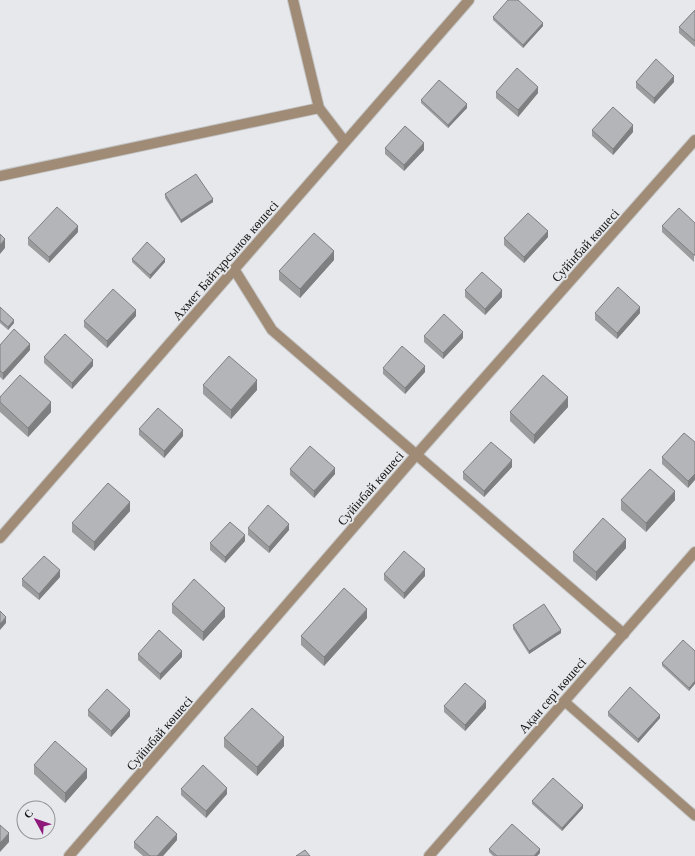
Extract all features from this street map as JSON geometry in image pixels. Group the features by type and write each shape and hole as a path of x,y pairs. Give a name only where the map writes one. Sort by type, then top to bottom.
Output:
{"street":[{"path":"293,0 319,108 345,142"},
{"name":"Ахмет Байтұрсынов көшесі","path":"0,538 469,0"},
{"path":"0,176 319,108"},
{"name":"Суйінбай көшесі","path":"70,856 417,454 695,140"},
{"path":"234,269 272,330 624,634"},
{"name":"Ақан сері көшесі","path":"429,856 695,552"}],"lane":[{"path":"564,701 695,816"}],"building":[{"path":"508,0 518,0 543,23 523,45 493,17"},
{"path":"695,10 695,41 679,27"},
{"path":"656,59 674,76 654,98 636,82"},
{"path":"517,68 538,87 518,110 496,92"},
{"path":"439,80 467,104 448,125 421,100"},
{"path":"613,107 633,125 613,149 592,130"},
{"path":"405,126 424,143 404,165 385,148"},
{"path":"196,174 213,199 181,220 165,194"},
{"path":"57,207 78,226 49,257 28,238"},
{"path":"679,208 695,223 695,255 662,226"},
{"path":"528,213 548,231 524,257 504,238"},
{"path":"314,233 334,251 300,289 279,271"},
{"path":"0,234 5,239 0,245"},
{"path":"147,242 165,259 150,275 132,259"},
{"path":"482,272 502,290 485,309 465,290"},
{"path":"618,287 640,307 617,333 595,313"},
{"path":"113,289 136,310 107,341 84,321"},
{"path":"0,307 14,320 8,327 0,320"},
{"path":"444,314 463,332 443,353 424,336"},
{"path":"14,329 30,344 3,373 0,371 0,345"},
{"path":"65,334 93,360 72,383 44,357"},
{"path":"402,346 425,366 405,388 383,368"},
{"path":"229,356 257,380 231,410 203,385"},
{"path":"20,375 51,402 28,428 0,402 0,397"},
{"path":"543,375 568,397 534,435 510,412"},
{"path":"158,408 183,430 164,451 139,429"},
{"path":"684,433 695,442 695,474 688,481 662,457"},
{"path":"491,442 512,460 484,491 463,472"},
{"path":"310,446 335,468 314,491 290,469"},
{"path":"650,469 675,491 646,523 621,500"},
{"path":"108,483 130,502 94,542 72,523"},
{"path":"268,505 289,524 269,547 248,528"},
{"path":"603,518 626,539 596,572 573,552"},
{"path":"230,522 245,535 225,557 210,543"},
{"path":"404,551 425,569 404,593 384,574"},
{"path":"44,556 60,570 39,594 22,579"},
{"path":"194,579 225,608 203,632 172,604"},
{"path":"344,588 367,609 324,657 301,636"},
{"path":"544,604 561,630 529,651 513,625"},
{"path":"0,611 6,617 0,624"},
{"path":"159,630 182,651 160,674 138,654"},
{"path":"683,640 695,651 695,681 689,688 662,663"},
{"path":"465,683 486,701 465,725 444,706"},
{"path":"630,687 660,715 638,739 608,712"},
{"path":"107,689 130,710 111,731 88,710"},
{"path":"252,708 284,737 257,767 224,738"},
{"path":"55,741 87,769 65,793 34,765"},
{"path":"203,765 227,788 206,811 181,789"},
{"path":"553,778 583,805 562,828 532,801"},
{"path":"157,816 177,834 157,856 150,856 134,842"},
{"path":"512,824 540,849 534,856 497,856 489,849"},
{"path":"0,825 9,833 0,843"},
{"path":"305,850 310,856 296,856"}]}
